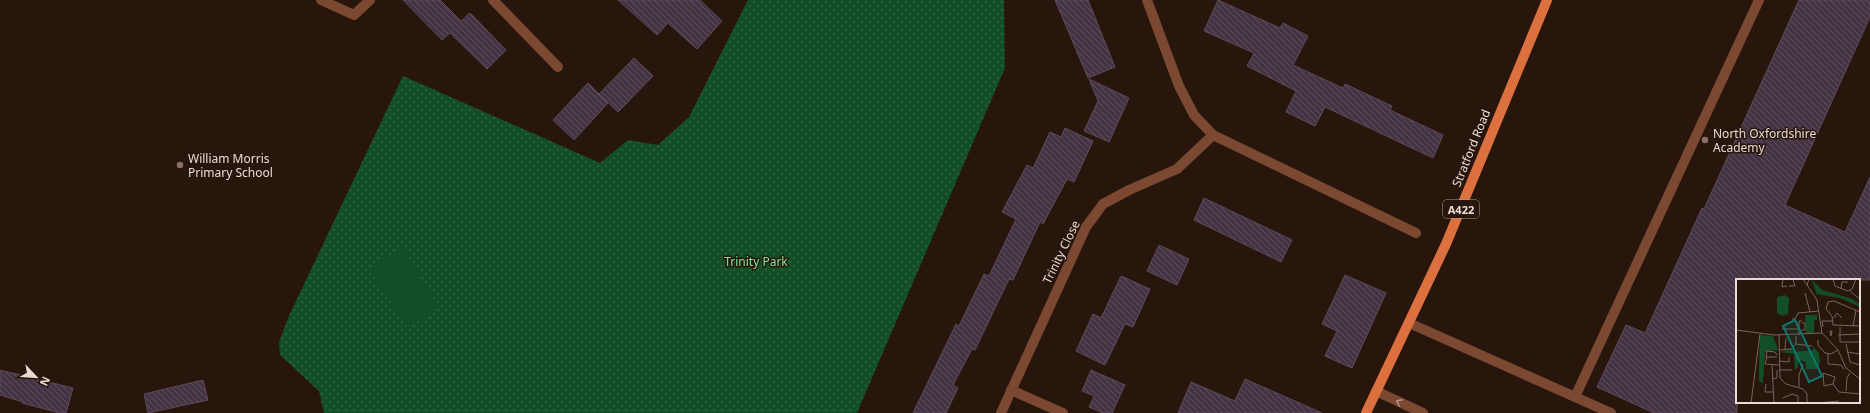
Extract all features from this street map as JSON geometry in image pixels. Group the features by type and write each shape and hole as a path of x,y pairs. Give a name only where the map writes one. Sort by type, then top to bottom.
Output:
{"main road":[{"name":"Stratford Road","path":"1366,413 1446,244 1547,0"}],"street":[{"path":"321,0 354,15 370,0"},
{"path":"493,0 558,67"},
{"path":"1147,0 1179,86 1194,115 1213,135 1416,233"},
{"path":"1575,397 1760,0"},
{"name":"Trinity Close","path":"1001,413 1086,227 1104,204 1129,190 1177,169 1213,135"},
{"path":"1409,323 1611,413"},
{"path":"1011,390 1063,413"},
{"path":"1376,391 1422,413"}],"green space":[{"name":"Trinity Park","path":"748,0 1004,0 1005,68 857,413 324,413 319,391 280,355 279,342 288,318 403,76 600,163 628,140 658,145 689,117"},
{"path":"403,247 439,308 407,328 369,269"}],"building":[{"path":"403,0 440,0 461,21 470,13 506,50 487,69 450,33 442,40"},
{"path":"618,0 700,0 722,21 697,49 668,23 657,35"},
{"path":"1055,0 1088,0 1115,67 1088,78"},
{"path":"1218,0 1280,28 1283,23 1308,36 1293,65 1343,88 1345,84 1392,106 1390,110 1443,135 1433,158 1325,107 1315,126 1286,112 1296,91 1247,66 1254,53 1204,31"},
{"path":"1799,0 1870,0 1870,17 1785,205 1845,232 1870,177 1870,280 1736,279 1737,413 1654,413 1597,387 1626,325 1645,333 1702,208 1704,209"},
{"path":"634,58 653,76 618,112 599,94"},
{"path":"1089,79 1129,98 1109,142 1084,131 1098,101"},
{"path":"588,83 608,103 574,140 553,120"},
{"path":"1065,128 1093,141 1074,182 1067,179 1043,224 1040,222 1013,280 1009,279 975,350 972,349 953,385 958,388 946,413 913,413 956,324 959,326 984,274 989,276 1016,219 1002,212 1027,165 1033,168 1050,132 1061,137"},
{"path":"1204,198 1292,240 1281,262 1194,220"},
{"path":"1159,245 1189,259 1177,285 1147,271"},
{"path":"1345,275 1386,293 1352,368 1325,356 1337,331 1322,324"},
{"path":"1121,276 1150,289 1133,327 1125,324 1105,365 1076,351 1093,314 1101,318"},
{"path":"0,370 73,388 66,413 60,413 22,403 23,402 0,395"},
{"path":"1091,370 1125,385 1112,413 1103,413 1089,407 1094,396 1082,391"},
{"path":"1245,379 1322,413 1178,413 1191,382 1235,401"},
{"path":"203,380 208,400 148,413 144,394"}],"place":[{"name":"North Oxfordshire Academy","path":"1705,140"},
{"name":"William Morris Primary School","path":"180,165"}]}
